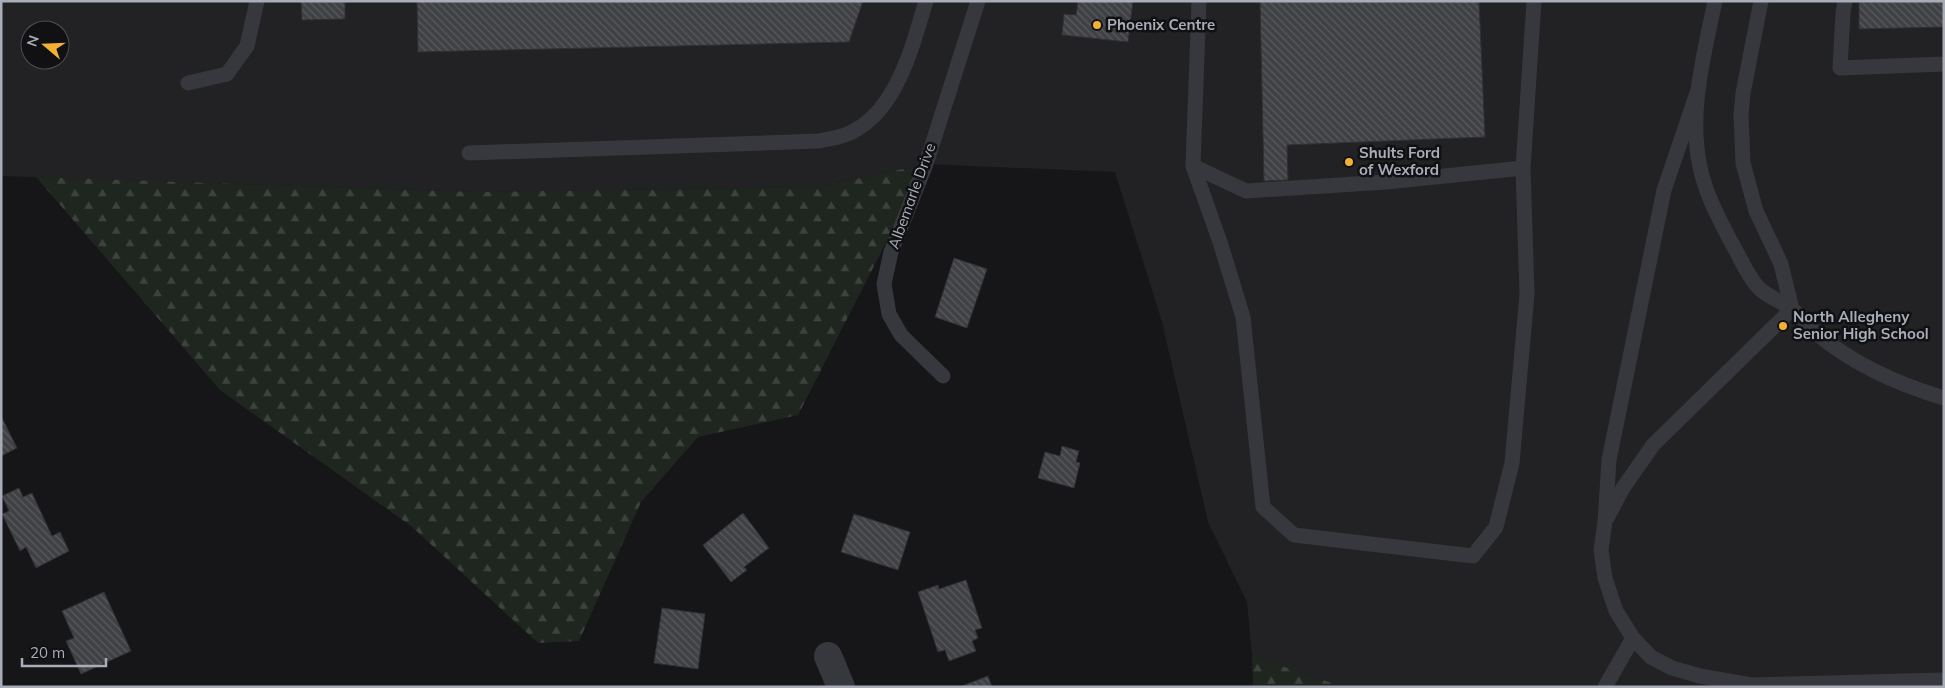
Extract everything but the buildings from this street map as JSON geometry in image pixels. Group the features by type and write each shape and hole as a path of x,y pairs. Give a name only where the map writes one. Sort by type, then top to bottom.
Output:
{"street":[{"path":"828,656 841,687"}],"lane":[{"path":"188,83 227,74 247,46 257,1"},
{"path":"469,153 819,141 845,135 865,124 886,101 907,62 926,1"},
{"name":"Albemarle Drive","path":"943,376 901,335 889,314 884,284 891,252 926,164 978,1"},
{"path":"1199,1 1193,166 1220,242 1243,317 1263,507 1294,535 1473,556 1496,527 1512,463 1527,294 1523,168 1534,1"},
{"path":"1715,1 1699,87 1664,190 1609,460 1601,550 1605,578 1616,611 1633,638 1651,657 1672,668 1700,676 1751,685 1944,680"},
{"path":"1761,1 1743,93 1741,115 1743,163 1756,211 1781,264 1792,309"},
{"path":"1845,1 1842,13 1840,68 1944,64"},
{"path":"1699,87 1697,141 1700,167 1709,196 1721,224 1758,287 1792,309 1815,332 1841,352 1867,368 1895,382 1944,398"},
{"path":"1193,166 1246,191 1386,182 1523,168"},
{"path":"1605,521 1623,488 1653,445 1792,309"},
{"path":"1605,687 1633,638"}],"shaded area":[{"path":"1,1 1944,1 1944,687 1344,687 1252,656 1247,602 1208,522 1162,322 1115,172 926,164 818,187 479,192 1,176"}],"green space":[{"path":"926,164 798,415 698,437 641,502 579,641 538,643 411,526 220,390 36,177 479,192 818,187"},
{"path":"1252,656 1344,687 1253,687"}],"place":[{"name":"Phoenix Centre","path":"1097,25"},
{"name":"Shults Ford of Wexford","path":"1349,162"},
{"name":"North Allegheny Senior High School","path":"1783,326"}]}
